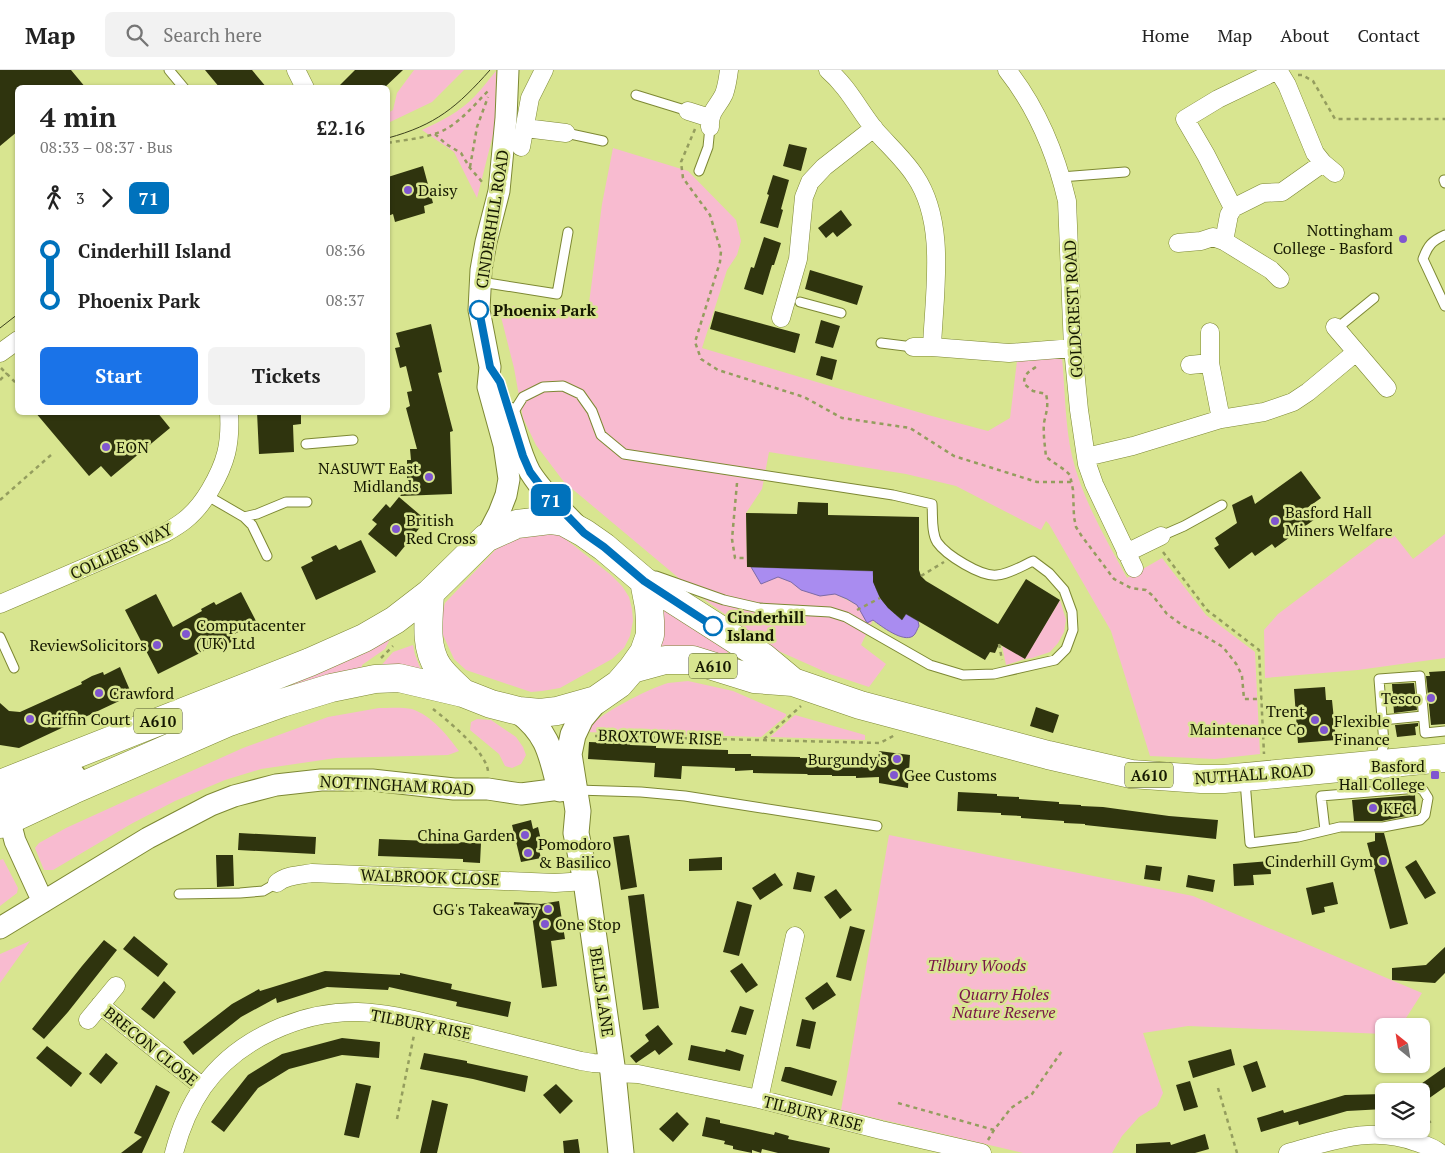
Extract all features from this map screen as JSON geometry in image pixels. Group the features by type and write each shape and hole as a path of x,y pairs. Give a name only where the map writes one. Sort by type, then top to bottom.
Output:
{"highway":[{"name":"A610","path":"5,796 364,638 395,620 430,594 486,538 517,524 550,520 564,522 584,533 604,547 644,581 806,686"},
{"name":"A610","path":"5,796 73,790 229,722 332,688 375,679 399,678 463,693 491,704 540,713 558,711 596,700 620,684 644,652 650,635 649,607 644,581"},
{"name":"A610","path":"430,594 428,636 432,651 437,666 463,693"},
{"name":"A610","path":"632,670 665,660 693,660 754,679 806,686"},
{"name":"NUTHALL ROAD","path":"806,686 860,705 919,721 1048,755 1131,774 1201,779 1255,776 1445,758"}],"main road":[{"name":"BELLS LANE","path":"596,700 581,718 574,735 569,754 565,813 576,833 586,882 612,1068 621,1153"},
{"name":"BELLS LANE","path":"519,710 529,718 545,738 567,790"}],"street":[{"path":"296,70 304,85"},
{"path":"521,147 530,98 544,70"},
{"path":"701,120 723,94 728,81 729,70"},
{"path":"828,70 914,175 925,194 935,236 936,264 932,347"},
{"name":"GOLDCREST ROAD","path":"1006,70 1031,107 1046,136 1061,178 1066,201 1074,348 1079,410 1087,464 1094,484 1130,561 1158,538"},
{"path":"1224,241 1229,215 1233,208 1263,193 1282,192 1329,168 1315,153 1278,70 1218,99 1185,119 1233,208"},
{"name":"CINDERHILL ROAD","path":"486,538 506,495 509,479 504,445 488,387 490,367 479,310 486,242 499,191 506,118 507,80"},
{"path":"525,128 566,132"},
{"path":"781,318 793,300 804,197 810,182 824,167 874,128"},
{"path":"1178,243 1201,241 1213,237 1224,241 1271,270 1280,279"},
{"path":"1336,328 1387,388"},
{"path":"1210,332 1210,363 1222,419"},
{"path":"0,353 15,342"},
{"path":"913,347 1009,353 1074,348"},
{"path":"1086,457 1133,446 1222,419 1264,412 1293,402 1356,353"},
{"path":"1190,365 1210,363"},
{"name":"CINDERHILL ROAD","path":"490,367 500,382 521,451 530,472 548,496 584,533"},
{"name":"COLLIERS WAY","path":"0,604 165,533 184,521 194,512 206,496 220,472 228,449 230,415"},
{"name":"NOTTINGHAM ROAD","path":"0,928 148,838 211,804 276,785 321,780 372,780 454,789 488,789 521,794 567,790"},
{"path":"5,796 18,847 43,902"},
{"name":"WALBROOK CLOSE","path":"277,884 290,876 312,873 555,883 586,882"},
{"path":"759,1099 796,936"},
{"name":"BRECON CLOSE","path":"88,1020 116,986"},
{"name":"BRECON CLOSE","path":"100,1005 203,1087"},
{"name":"TILBURY RISE","path":"174,1153 185,1120 203,1087 218,1069 241,1050 262,1036 297,1021 333,1013 358,1012 416,1021 638,1074 759,1099 881,1130 984,1148"},
{"path":"1288,1153 1346,1137 1374,1133 1402,1136 1434,1148 1440,1153"}],"lane":[{"path":"169,70 182,85"},
{"path":"636,95 701,120 708,147 699,171"},
{"path":"566,132 603,141"},
{"path":"1061,178 1125,172"},
{"path":"481,282 557,294 568,232"},
{"path":"1445,235 1434,240 1426,249 1423,259 1445,306"},
{"path":"1336,328 1374,298"},
{"path":"793,300 841,313"},
{"path":"881,343 913,347"},
{"path":"510,416 523,397 543,387 563,386 580,394 592,411 600,434 624,454 893,495 932,504 934,532 937,542 953,556 979,572 994,576 1002,575 1033,561 1049,573 1064,590 1072,612 1073,630 1066,649 1055,660 994,674 963,675 930,666 846,618 830,612 759,608 724,600 621,562"},
{"path":"306,444 353,440"},
{"path":"206,496 244,517 252,525 267,556"},
{"path":"244,517 257,514 286,502 307,502"},
{"path":"1158,538 1222,505"},
{"path":"0,637 14,668"},
{"path":"1378,764 1384,744 1379,679 1420,676 1425,733 1445,732"},
{"path":"1382,720 1423,716"},
{"path":"1255,776 1250,843 1298,837 1340,827 1383,827 1420,820 1425,815 1428,798 1423,790 1418,788 1321,796 1325,830"},
{"path":"567,790 642,792 684,796 877,826"},
{"path":"179,894 263,891 277,884"}],"path":[{"path":"1313,81 1335,119 1445,120"},
{"path":"390,143 436,134 450,127 464,116 491,88 477,127 470,168"},
{"path":"701,120 681,162 683,178 710,215 721,251 720,262 695,342 701,359 718,370 804,397 842,418 910,428 954,456 1037,482 1072,482"},
{"path":"436,134 446,144 461,153 470,168 483,183 499,191"},
{"path":"0,366 15,382"},
{"path":"0,380 7,373"},
{"path":"0,500 51,455"},
{"path":"738,471 732,539 735,558 746,558"},
{"path":"1158,538 1165,556 1207,610 1259,650 1255,776"},
{"path":"921,576 953,556"},
{"path":"859,610 880,598"},
{"path":"999,644 1003,672"},
{"path":"763,740 806,686"},
{"path":"427,705 476,748 489,767 488,789"},
{"path":"763,740 880,743 919,721"},
{"name":"BROXTOWE RISE","path":"574,735 763,740"},
{"path":"397,1119 416,1021"},
{"path":"984,1148 994,1130 1011,1108 1032,1094 1062,1051"},
{"path":"1218,1088 1237,1153"},
{"path":"898,1103 994,1130"},
{"path":"1430,1121 1434,1118"}],"green space":[{"path":"414,70 464,70 432,102 390,122 390,112 393,110 397,93"},
{"path":"496,71 495,127 477,198 454,152 422,130 443,120 463,107 478,93"},
{"path":"613,148 688,171 736,220 741,241 737,255 727,270 702,348 988,431 1010,418 1017,361 1062,357 1072,456 1076,472 1095,518 1127,578 1162,558 1206,615 1255,652 1260,754 1215,759 1150,756 1111,631 1046,521 1041,530 956,486 906,474 769,452 762,489 746,513 747,567 751,567 761,584 778,577 791,582 801,590 820,596 835,594 857,605 873,620 861,645 886,664 869,687 830,674 774,649 705,600 564,482 536,445 523,418 514,368 498,305 588,311 602,204"},
{"path":"1390,530 1413,559 1445,534 1445,658 1358,670 1265,678 1264,630 1278,614"},
{"path":"552,532 563,537 611,575 622,586 629,597 633,621 630,636 624,648 612,659 560,688 542,691 531,692 466,670 454,659 443,635 441,618 445,603 500,545 513,537"},
{"path":"1060,600 1066,620 1064,632 1058,643 1050,652 1006,665 1002,646 1025,658"},
{"path":"662,601 729,648 726,659 655,653"},
{"path":"392,635 385,649 362,665 361,672 264,700 134,745 77,769 133,743"},
{"path":"413,645 421,670 379,668 393,652"},
{"path":"688,681 733,691 786,714 786,716 761,737 585,732 599,718 636,696 668,683"},
{"path":"379,708 408,708 419,712 438,727 459,751 448,755 336,758 261,769 225,780 175,801 131,824 53,870 44,870 35,848 39,843 66,828 243,748 328,717"},
{"path":"795,715 865,735 865,740 770,737"},
{"path":"477,719 491,720 516,737 526,755 521,764 512,768 505,766 499,754 470,730 471,722"},
{"name":"Quarry Holes Nature Reserve","path":"889,835 1193,896 1422,993 1406,1018 1375,1018 1375,1034 1188,1026 1143,1033 1163,1093 1157,1106 1139,1117 1122,1136 1112,1153 1023,1153 841,1110"},
{"path":"3,859 18,888 17,893 0,906 0,860"},
{"path":"30,941 0,983 0,954"}],"shaded area":[{"path":"751,567 873,571 875,586 885,604 902,620 906,614 918,621 919,626 916,633 909,638 898,636 873,620 867,623 857,605 847,599 835,594 820,596 801,590 791,582 778,577 761,584"}],"building":[{"path":"0,70 71,70 84,85 15,85 15,134 0,146"},
{"path":"205,70 252,70 264,85 218,85"},
{"path":"355,70 403,70 387,85 340,85"},
{"path":"789,144 807,148 801,171 783,166"},
{"name":"Daisy","path":"423,166 433,203 424,206 425,213 395,222 393,214 390,215 390,176"},
{"path":"773,175 789,180 778,228 760,223"},
{"path":"841,210 852,225 837,237 833,232 826,238 818,228"},
{"path":"764,237 781,243 763,295 744,289 751,267 754,268"},
{"path":"810,270 863,286 857,305 805,289"},
{"path":"715,311 800,334 795,353 710,329"},
{"path":"821,320 840,326 833,348 815,343"},
{"path":"431,324 442,372 438,373 453,431 450,432 452,494 400,496 407,487 407,460 411,460 410,449 417,449 406,408 410,406 407,392 412,391 406,366 400,368 395,348 400,347 396,333"},
{"path":"821,356 837,360 832,380 816,375"},
{"name":"EON","path":"38,415 159,415 170,428 111,477 101,466 89,476"},
{"path":"257,415 301,415 301,424 293,425 294,452 259,454"},
{"name":"Basford Hall Miners Welfare","path":"1301,471 1321,498 1307,508 1315,519 1275,548 1272,544 1255,556 1252,552 1229,569 1214,548 1219,545 1215,538 1237,523 1232,505 1252,495 1255,504"},
{"name":"British Red Cross","path":"399,497 426,520 396,557 368,534 377,524 372,520 386,504 390,508"},
{"path":"798,502 828,503 828,515 919,517 919,570 921,576 926,581 998,624 1026,579 1060,600 1025,659 999,644 995,653 990,652 985,660 906,614 902,620 880,598 873,582 873,571 747,567 746,513 797,514"},
{"path":"361,540 376,572 316,600 301,567 313,561 311,557 336,545 339,550"},
{"name":"Computacenter (UK) Ltd","path":"241,592 257,623 232,635 235,640 220,648 218,644 158,674 125,610 156,594 173,627 214,602 216,605"},
{"path":"120,667 132,695 19,748 0,745 0,703 9,711 20,712 82,684 81,682 92,676 103,672 104,675"},
{"path":"1445,671 1445,724 1431,725 1426,676 1430,676 1429,672"},
{"path":"1414,683 1417,710 1394,713 1392,684"},
{"name":"Trent Maintenance Co","path":"1325,687 1326,700 1332,700 1336,740 1298,743 1294,689"},
{"path":"1036,707 1059,715 1053,733 1030,726"},
{"path":"1418,723 1418,726 1415,727 1416,735 1397,737 1395,725"},
{"path":"615,740 631,740 630,745 656,746 656,748 728,750 728,754 848,759 848,761 879,760 879,751 910,755 908,788 879,783 879,777 856,778 856,776 753,773 753,770 735,771 735,768 682,766 681,779 654,777 655,763 588,759 589,742 615,743"},
{"path":"958,792 997,794 997,796 1019,797 1019,799 1059,802 1059,804 1218,820 1216,839 1064,823 1064,821 1021,818 1021,816 1001,815 1001,813 957,811"},
{"path":"1415,795 1416,814 1382,821 1354,821 1352,800"},
{"path":"531,820 533,829 538,827 543,849 539,850 541,858 521,862 512,825"},
{"path":"239,833 316,837 315,854 238,850"},
{"path":"1375,833 1384,833 1408,924 1390,929 1367,843 1375,841"},
{"path":"629,835 637,887 621,890 613,837"},
{"path":"379,839 481,843 480,863 463,862 463,859 378,856"},
{"path":"216,855 233,855 234,886 217,887"},
{"path":"722,857 722,870 689,871 689,859"},
{"path":"1416,860 1436,893 1425,899 1405,867"},
{"path":"1270,861 1271,874 1253,875 1254,885 1234,886 1233,864"},
{"path":"1146,865 1162,867 1160,881 1144,879"},
{"path":"797,872 815,876 811,892 793,889"},
{"path":"775,873 783,885 760,900 752,888"},
{"path":"1188,875 1215,880 1213,892 1186,887"},
{"path":"1333,882 1338,904 1324,907 1325,912 1312,915 1306,888"},
{"path":"836,889 852,910 840,919 824,897"},
{"path":"644,894 659,1008 643,1010 628,896"},
{"path":"559,901 565,939 551,941 557,986 542,988 532,915 513,914 514,902 541,904"},
{"path":"737,901 752,905 739,956 723,952"},
{"path":"850,926 865,930 851,981 836,977"},
{"path":"134,936 168,964 158,977 123,949"},
{"path":"104,940 117,950 44,1039 32,1029"},
{"path":"1445,947 1445,973 1435,983 1392,980 1392,968 1426,965"},
{"path":"742,963 758,985 746,993 730,971"},
{"path":"325,971 400,975 400,973 452,984 451,989 511,1002 508,1017 456,1006 457,1002 389,987 388,990 327,987 277,1003 276,998 241,1017 193,1055 183,1042 232,1004 259,989 260,991"},
{"path":"164,981 176,992 154,1019 141,1009"},
{"path":"827,982 836,995 813,1010 805,998"},
{"path":"740,1006 754,1010 746,1035 731,1032"},
{"path":"802,1019 816,1022 810,1049 796,1046"},
{"path":"658,1025 673,1044 659,1055 655,1050 636,1063 630,1056 649,1041 645,1035"},
{"path":"342,1038 380,1042 379,1058 342,1055 289,1069 258,1088 224,1132 211,1122 248,1075 282,1054"},
{"path":"691,1045 725,1052 726,1049 744,1055 740,1071 688,1060"},
{"path":"47,1046 82,1073 71,1087 36,1058"},
{"path":"1231,1049 1235,1065 1193,1078 1188,1061"},
{"path":"106,1053 118,1063 101,1084 89,1074"},
{"path":"424,1053 528,1076 525,1092 473,1079 420,1069"},
{"path":"1257,1061 1266,1087 1252,1092 1243,1066"},
{"path":"785,1067 837,1081 832,1096 781,1081"},
{"path":"1445,1067 1445,1087 1430,1098 1430,1083 1422,1083"},
{"path":"1190,1081 1198,1107 1184,1111 1176,1085"},
{"path":"356,1083 371,1086 359,1138 344,1135"},
{"path":"556,1084 573,1101 560,1114 543,1095"},
{"path":"156,1085 170,1092 142,1153 121,1153 142,1137 134,1133"},
{"path":"1375,1094 1375,1109 1347,1111 1299,1125 1298,1121 1261,1132 1257,1118 1283,1110 1284,1113 1345,1095"},
{"path":"432,1100 448,1104 437,1153 420,1153"},
{"path":"677,1112 689,1124 673,1142 659,1129"},
{"path":"706,1117 720,1120 720,1123 774,1135 775,1132 789,1136 788,1139 830,1148 829,1153 778,1153 762,1149 761,1153 752,1150 752,1153 733,1149 733,1146 724,1144 725,1141 702,1136"},
{"path":"1205,1134 1209,1149 1195,1153 1136,1153 1136,1144 1170,1142 1171,1145"},
{"path":"578,1139 580,1153 564,1153 563,1141"}],"tram line":[{"path":"390,137 420,127 445,113 490,70"},
{"path":"0,328 15,316"}],"bus line":[{"name":"71","path":"479,310 490,367 500,382 523,456 530,472 548,496 584,533 604,547 644,581 713,626"}],"place":[{"name":"Daisy","path":"408,190"},
{"name":"Nottingham College - Basford","path":"1403,239"},
{"name":"Phoenix Park","path":"479,310"},
{"name":"EON","path":"106,447"},
{"name":"NASUWT East Midlands","path":"429,477"},
{"name":"Basford Hall Miners Welfare","path":"1275,521"},
{"name":"British Red Cross","path":"396,529"},
{"name":"Cinderhill Island","path":"713,626"},
{"name":"Computacenter (UK) Ltd","path":"186,634"},
{"name":"ReviewSolicitors","path":"157,645"},
{"name":"Crawford","path":"99,693"},
{"name":"Tesco","path":"1431,698"},
{"name":"Griffin Court","path":"30,719"},
{"name":"Trent Maintenance Co","path":"1315,720"},
{"name":"Flexible Finance","path":"1324,730"},
{"name":"Burgundy's","path":"897,759"},
{"name":"Gee Customs","path":"894,775"},
{"name":"Basford Hall College","path":"1435,775"},
{"name":"KFC","path":"1373,808"},
{"name":"China Garden","path":"525,835"},
{"name":"Pomodoro & Basilico","path":"528,853"},
{"name":"Cinderhill Gym","path":"1383,861"},
{"name":"GG's Takeaway","path":"548,909"},
{"name":"One Stop","path":"545,924"}],"park label":[{"name":"Tilbury Woods","path":"977,965"}]}
